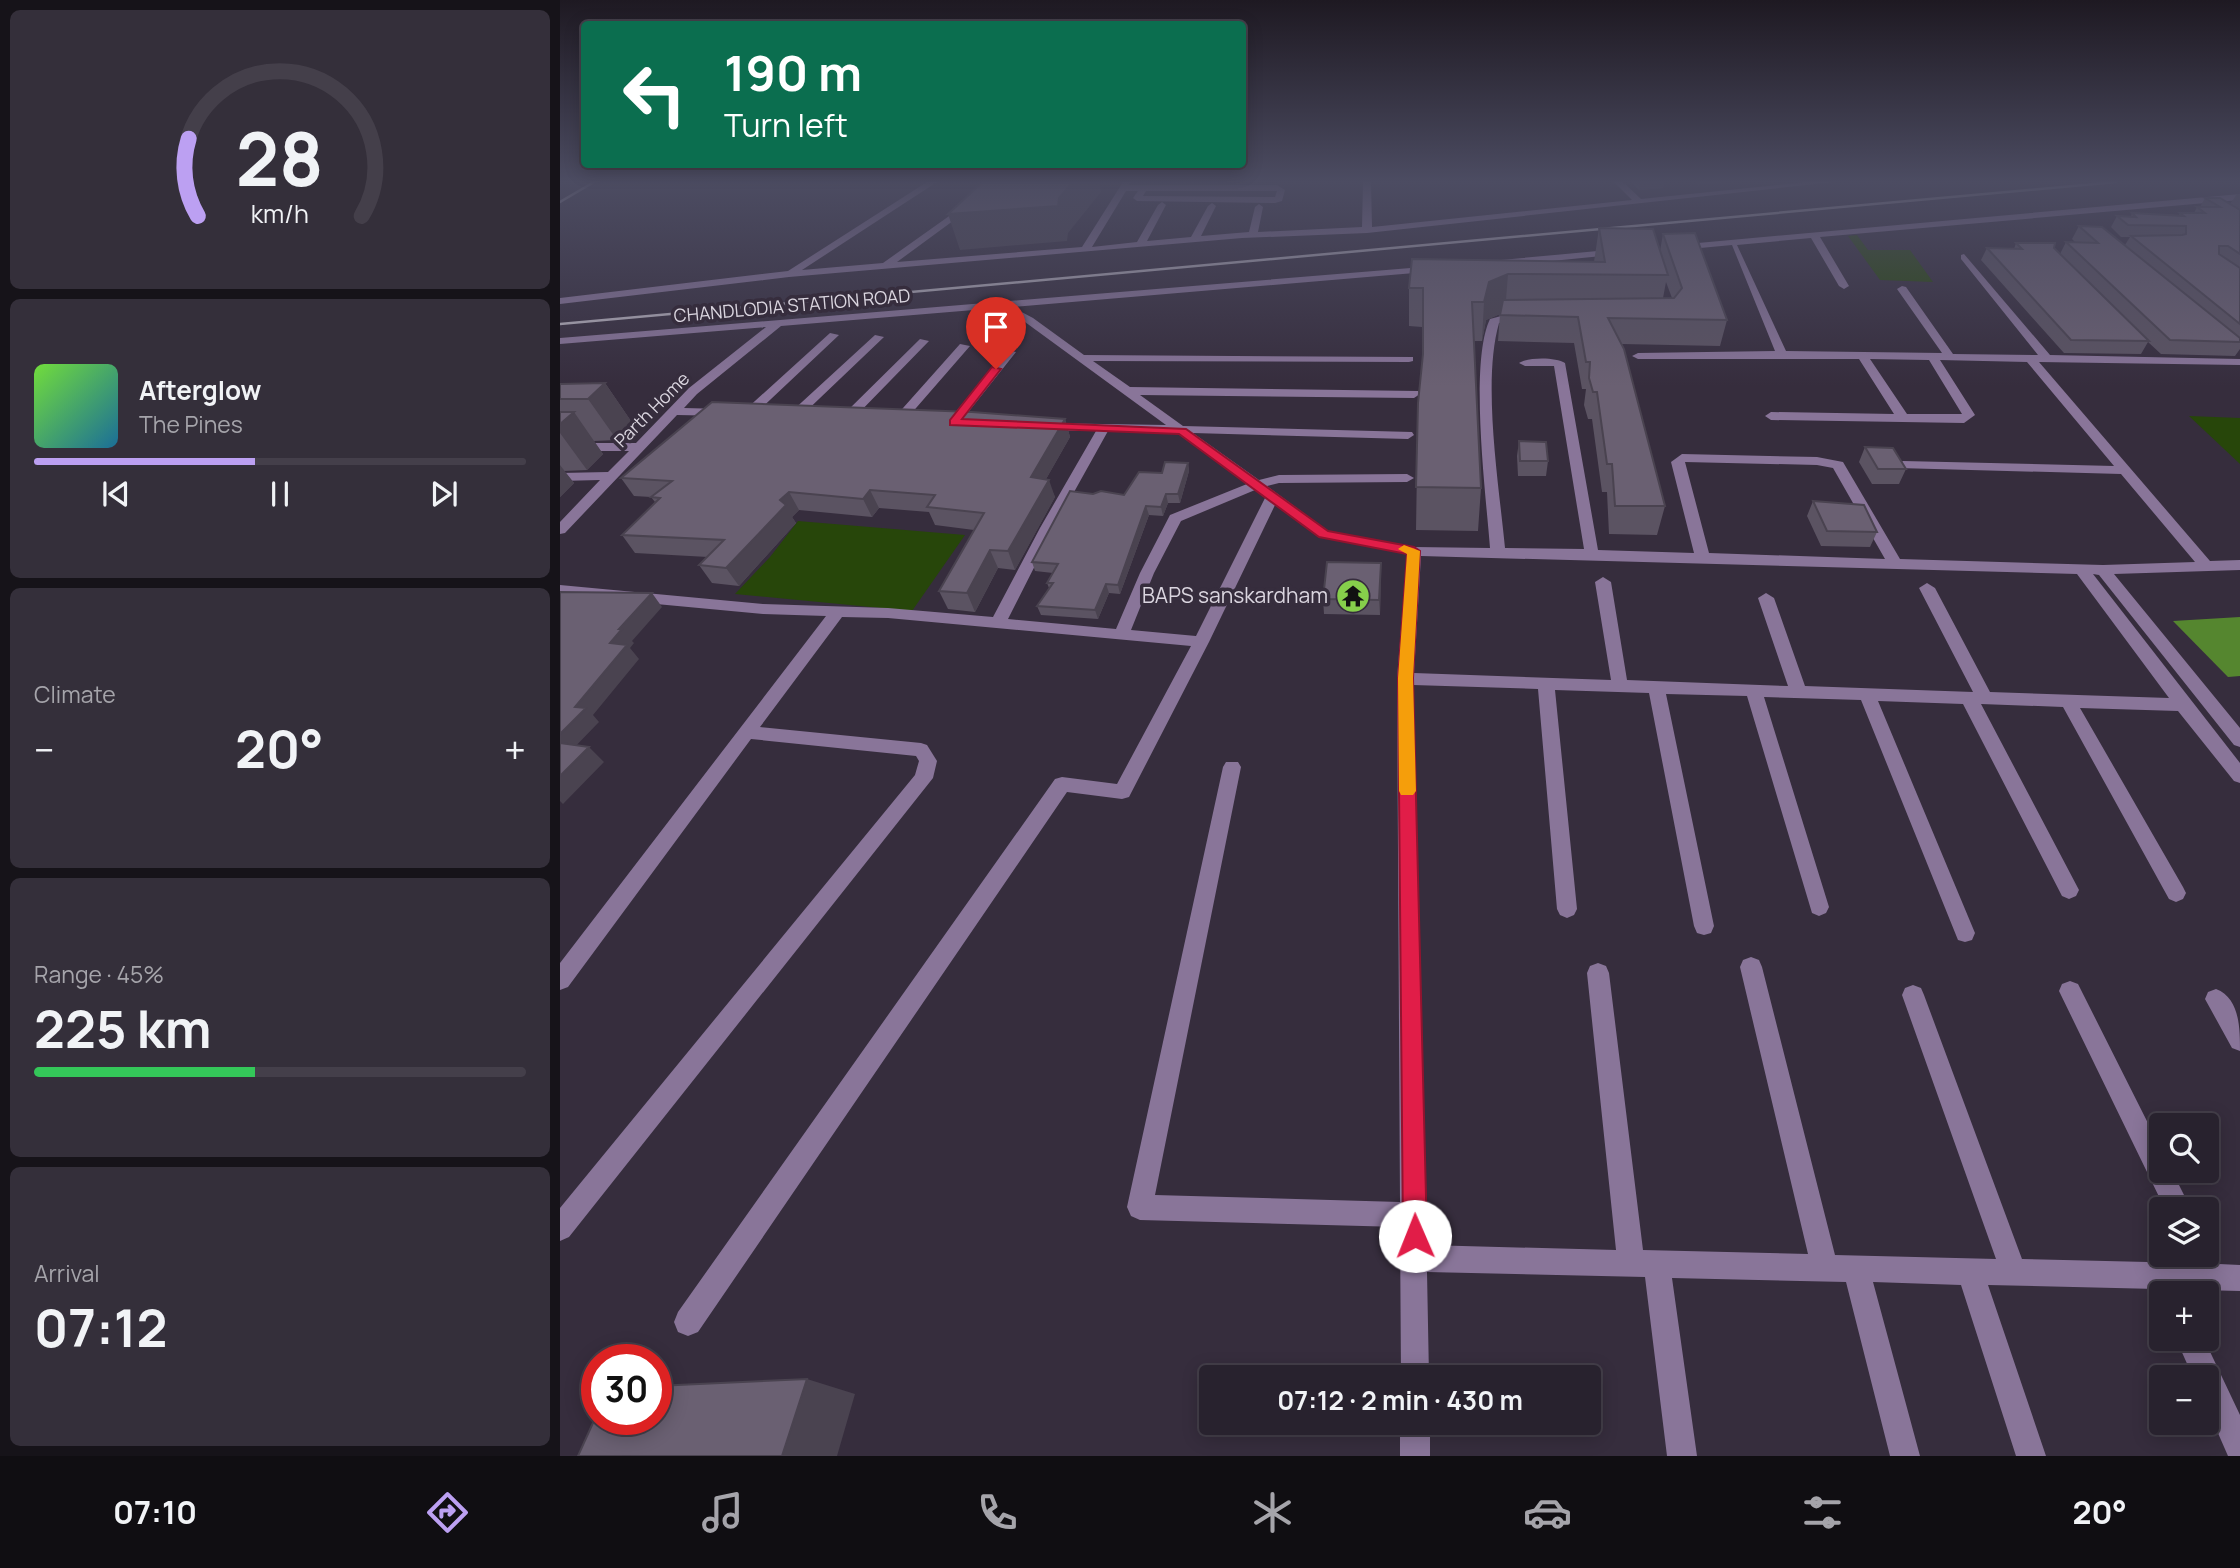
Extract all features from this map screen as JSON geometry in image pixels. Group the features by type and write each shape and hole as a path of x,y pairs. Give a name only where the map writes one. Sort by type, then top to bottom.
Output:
{"street":[{"path":"789,274 827,250"},
{"path":"886,266 908,250"},
{"path":"560,301 789,274 1085,250"},
{"path":"1736,250 1782,354"},
{"path":"1823,250 1844,286"},
{"path":"1484,265 1634,251"},
{"path":"1964,257 2047,359"},
{"name":"CHANDLODIA STATION ROAD","path":"560,341 1443,269"},
{"path":"1902,289 1949,356"},
{"path":"1000,305 1028,320 1324,534 1414,551 2082,570 2240,565"},
{"path":"1498,553 1486,361 1490,328 1494,321 1505,318 1532,318"},
{"name":"Parth Home","path":"560,530 693,391 778,323"},
{"path":"748,414 834,335"},
{"path":"674,411 789,416 879,337"},
{"path":"847,418 924,341"},
{"path":"2139,344 2158,362"},
{"path":"900,420 964,346"},
{"path":"954,422 1010,352"},
{"path":"1638,356 1782,354 2240,362"},
{"path":"1862,355 1903,418"},
{"path":"1771,416 1964,419 1969,415 1932,356"},
{"path":"1081,358 1409,359"},
{"path":"2030,358 2206,566"},
{"path":"1525,363 1558,359 1592,554"},
{"path":"1127,391 1414,394"},
{"path":"1036,425 1408,435"},
{"path":"998,623 1047,527 1104,428"},
{"path":"560,447 640,447"},
{"path":"1703,559 1677,462 1682,458 1817,461 1838,465 1896,565"},
{"path":"1903,465 2125,470"},
{"path":"560,477 612,476"},
{"path":"1121,635 1147,573 1175,518 1256,485 1292,478 1407,478"},
{"path":"688,1322 1062,784 1122,792 1201,642 1272,497"},
{"path":"560,514 576,513"},
{"path":"1414,551 1405,678 1415,1215 1415,1365"},
{"path":"2082,570 2240,776"},
{"path":"2103,570 2240,740"},
{"path":"1603,582 1620,686"},
{"path":"1927,588 2069,890"},
{"path":"560,590 763,609 888,613 1201,642"},
{"path":"1766,598 1799,692"},
{"path":"560,980 838,611"},
{"path":"1405,678 2183,705"},
{"path":"1546,683 1567,909"},
{"path":"1656,687 1704,926"},
{"path":"1754,691 1819,906"},
{"path":"1867,695 1965,933"},
{"path":"2068,701 2176,893"},
{"path":"560,1228 924,778 928,761 921,750 748,732"},
{"path":"1232,767 1140,1207 1415,1215"},
{"path":"1751,967 1825,1268"},
{"path":"1598,973 1644,1263 1682,1456"},
{"path":"2070,991 2172,1197"},
{"path":"1913,995 2014,1273"},
{"path":"2216,999 2240,1040"},
{"path":"1415,1258 2014,1273 2149,1284"},
{"path":"2174,1281 2204,1267"},
{"path":"2209,1267 2240,1278"},
{"path":"1856,1269 1905,1456"},
{"path":"1970,1272 2031,1456"},
{"path":"2196,1351 2240,1448"},
{"path":"1415,1435 1415,1456"}],"shaded area":[{"path":"1858,250 1910,250 1933,282 1880,280"},
{"path":"2189,416 2240,418 2240,464"},
{"path":"798,521 965,535 912,611 735,594 770,557"},
{"path":"2240,617 2240,676 2228,677 2173,621"}],"building":[{"path":"1603,250 1660,250 1668,275 1508,274 1489,282 1484,302 1472,302 1481,488 1416,487 1418,403 1423,354 1423,288 1409,288 1412,259 1605,262"},
{"path":"1669,250 1701,250 1727,320 1608,318 1624,349 1665,506 1615,506 1612,464 1607,464 1597,392 1593,392 1589,378 1590,362 1586,362 1578,317 1500,315 1503,300 1674,298 1682,288"},
{"path":"1989,250 2056,250 2149,341 2071,340"},
{"path":"2074,250 2131,250 2240,338 2240,342 2170,340"},
{"path":"2148,250 2219,250 2219,254 2240,268 2240,324"},
{"path":"605,383 588,399 560,399 560,384"},
{"path":"712,402 972,412 1065,419 1031,477 1049,480 1008,551 990,550 967,593 939,591 984,513 927,507 935,495 870,490 863,499 789,492 780,500 786,505 726,568 699,565 724,540 622,535 660,498 651,497 672,481 621,478"},
{"path":"560,412 574,412 560,424"},
{"path":"1519,441 1546,442 1548,461 1520,461"},
{"path":"1865,447 1893,448 1906,469 1878,469"},
{"path":"1165,462 1188,463 1178,494 1166,494 1161,507 1146,506 1118,585 1106,584 1095,610 1037,606 1053,583 1047,583 1058,564 1032,562 1070,491 1093,494 1101,491 1124,495 1139,472 1162,473"},
{"path":"1813,501 1864,505 1877,532 1827,531"},
{"path":"1327,562 1381,563 1379,600 1323,599"},
{"path":"560,592 652,593 619,629 622,629 610,643 627,645 575,707 586,708 560,734"},
{"path":"560,743 589,747 560,776"},
{"path":"807,1379 782,1456 578,1456 588,1435 672,1435 672,1385"}],"railway":[{"path":"560,324 1371,250"}],"slow traffic":[{"path":"1404,549 1414,551 1405,678 1407,791"}],"place":[{"name":"BAPS sanskardham","path":"1353,596"}],"route":[{"path":"996,369 954,422 1182,431 1324,534 1414,551 1405,678 1415,1236"}]}
